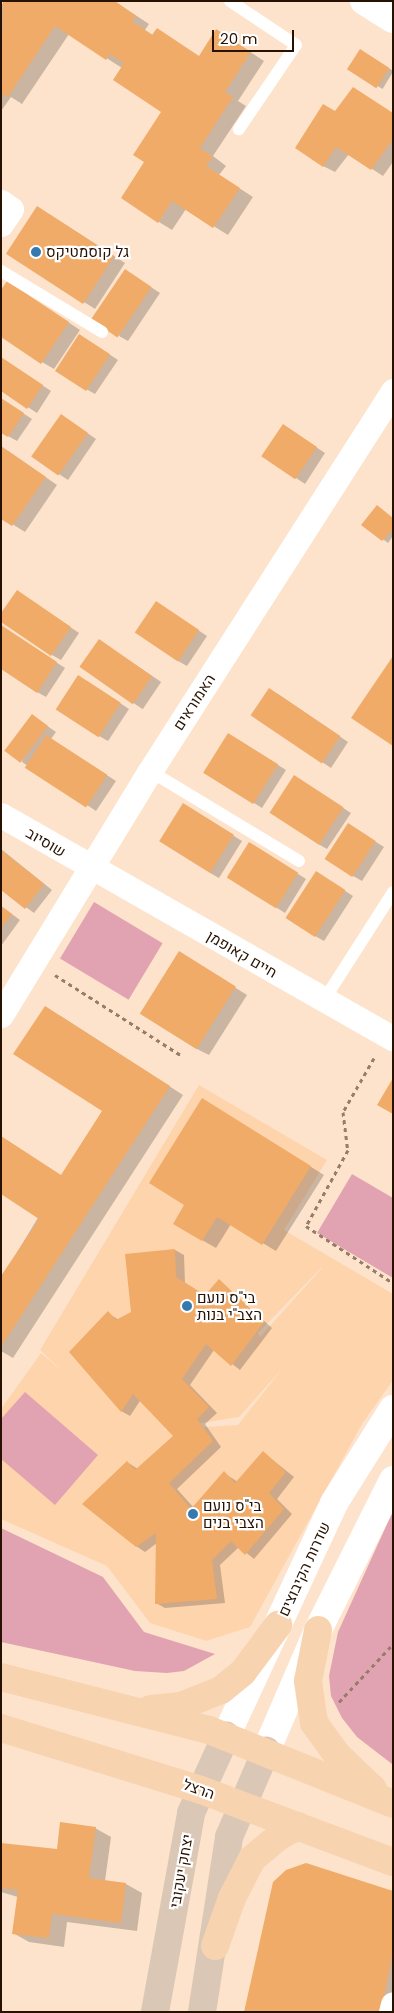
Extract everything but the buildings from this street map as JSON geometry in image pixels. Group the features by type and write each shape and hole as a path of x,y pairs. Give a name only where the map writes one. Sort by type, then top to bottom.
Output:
{"main road":[{"path":"136,1711 181,1706 221,1690 244,1672 278,1625"},
{"path":"318,1630 308,1681 314,1723 338,1756 389,1802"},
{"path":"1,1677 226,1736 389,1802"},
{"name":"הרצל","path":"1,1728 242,1804 393,1862"},
{"name":"יצחק יעקובי","path":"155,2012 185,1842 201,1790 226,1736"},
{"path":"202,2012 215,1946 229,1837 266,1752"},
{"path":"215,1946 232,1898 252,1859 278,1836 298,1826"}],"street":[{"path":"364,1 393,19"},
{"name":"האמוראים","path":"1,1016 150,771 393,391"},
{"name":"שוסיוב","path":"1,815 91,868"},
{"name":"חיים קאופמן","path":"91,868 389,1037"},
{"name":"שדרות הקיבוצים","path":"226,1736 334,1503 393,1409"},
{"path":"266,1752 318,1630 393,1480"},
{"path":"391,2012 393,2004"}],"lane":[{"path":"230,1 296,45 239,129"},
{"path":"1,271 102,332"},
{"path":"150,771 300,861"},
{"path":"324,1000 393,892"}],"path":[{"path":"35,962 182,1056"},
{"path":"389,1037 343,1112 348,1150 306,1226 393,1283"},
{"path":"314,1723 355,1687 393,1644"}],"shaded area":[{"path":"94,902 163,943 129,1000 60,959"},
{"path":"199,1085 327,1160 284,1230 393,1294 393,1380 362,1424 250,1627 206,1641 150,1623 107,1566 1,1519 1,1409 41,1353 62,1371 40,1350","holes":["322,1268 260,1337 258,1333","282,1369 238,1425 159,1430 239,1417"]},
{"path":"352,1174 393,1198 393,1278 317,1233"},
{"path":"25,1392 98,1455 55,1505 1,1459 1,1419"},
{"path":"393,1511 392,1764 357,1737 342,1718 331,1696 329,1676 338,1632"},
{"path":"1,1528 103,1577 144,1632 215,1654 184,1671 167,1673 135,1671 1,1642"}],"place":[{"name":"גל קוסמטיקס","path":"36,252"},
{"name":"בי\"ס נועם הצב\"י בנות","path":"187,1306"},
{"name":"בי\"ס נועם הצבי בנים","path":"193,1514"}]}
